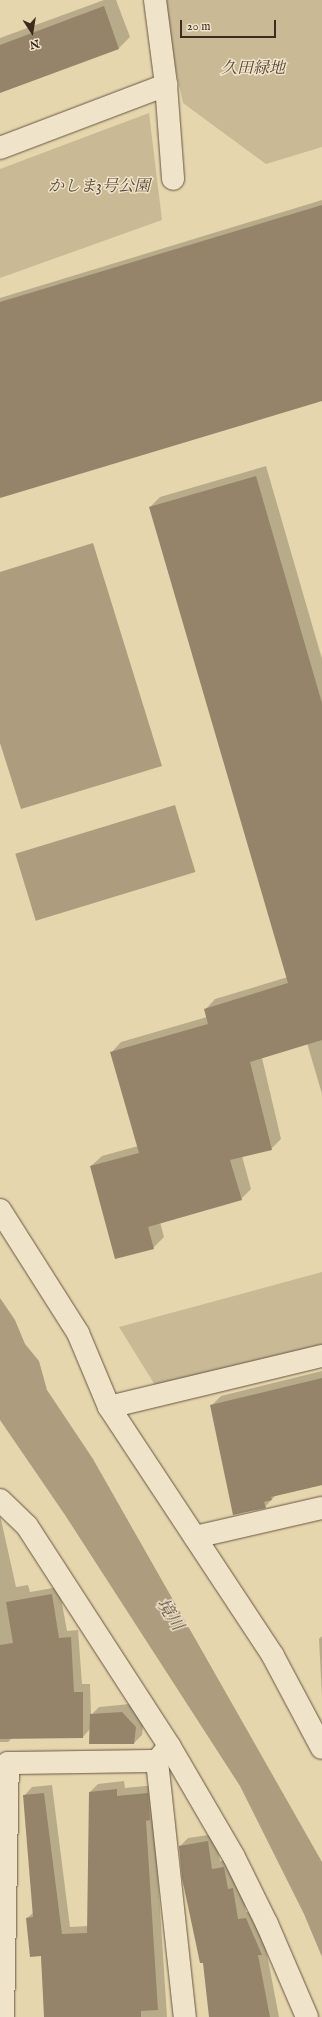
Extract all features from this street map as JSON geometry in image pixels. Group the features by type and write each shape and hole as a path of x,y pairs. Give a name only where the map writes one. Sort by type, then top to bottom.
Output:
{"street":[{"path":"155,0 166,85 173,178"},
{"path":"0,148 166,85"},
{"path":"0,1210 78,1333 109,1407 273,1656 322,1748"},
{"path":"109,1407 322,1356"},
{"path":"0,1500 27,1526 163,1754 234,1857 267,1924 307,2017"},
{"path":"195,1537 322,1508"},
{"path":"3,2017 8,1763 163,1754"},
{"path":"163,1754 185,2017"}],"green space":[{"name":"久田緑地","path":"161,0 322,0 322,147 266,164 183,103"},
{"name":"かしま3号公園","path":"149,113 162,220 0,278 0,169"},
{"path":"322,1272 322,1345 155,1385 119,1327"}],"water":[{"path":"93,543 162,766 21,809 0,743 0,572"},
{"path":"175,805 195,872 36,921 15,854"},
{"name":"境川","path":"0,1298 15,1320 25,1344 39,1361 47,1390 93,1459 322,1862 322,1957 304,1914 240,1786 65,1515 0,1420"}],"building":[{"path":"104,6 119,49 0,93 0,45"},
{"path":"322,205 322,401 0,498 0,302"},
{"path":"256,476 322,703 322,1040 250,1062 272,1150 230,1160 242,1200 148,1227 154,1249 115,1259 90,1166 139,1153 110,1052 208,1024 204,1009 288,983 149,507"},
{"path":"322,1378 322,1485 271,1497 272,1500 264,1502 266,1508 233,1515 210,1405"},
{"path":"52,1594 59,1638 71,1637 74,1692 83,1692 83,1738 0,1739 0,1645 13,1643 6,1602"},
{"path":"122,1712 136,1727 134,1744 89,1744 90,1714"},
{"path":"117,1789 117,1796 148,1793 150,1820 146,1821 158,2010 141,2011 141,2017 44,2017 41,1956 30,1957 26,1918 33,1917 23,1795 44,1793 62,1934 87,1933 89,1792"},
{"path":"208,1841 212,1869 224,1867 228,1889 233,1888 238,1919 246,1918 262,1955 258,1955 270,2017 209,2017 203,1963 200,1963 182,1878 179,1846"}]}
